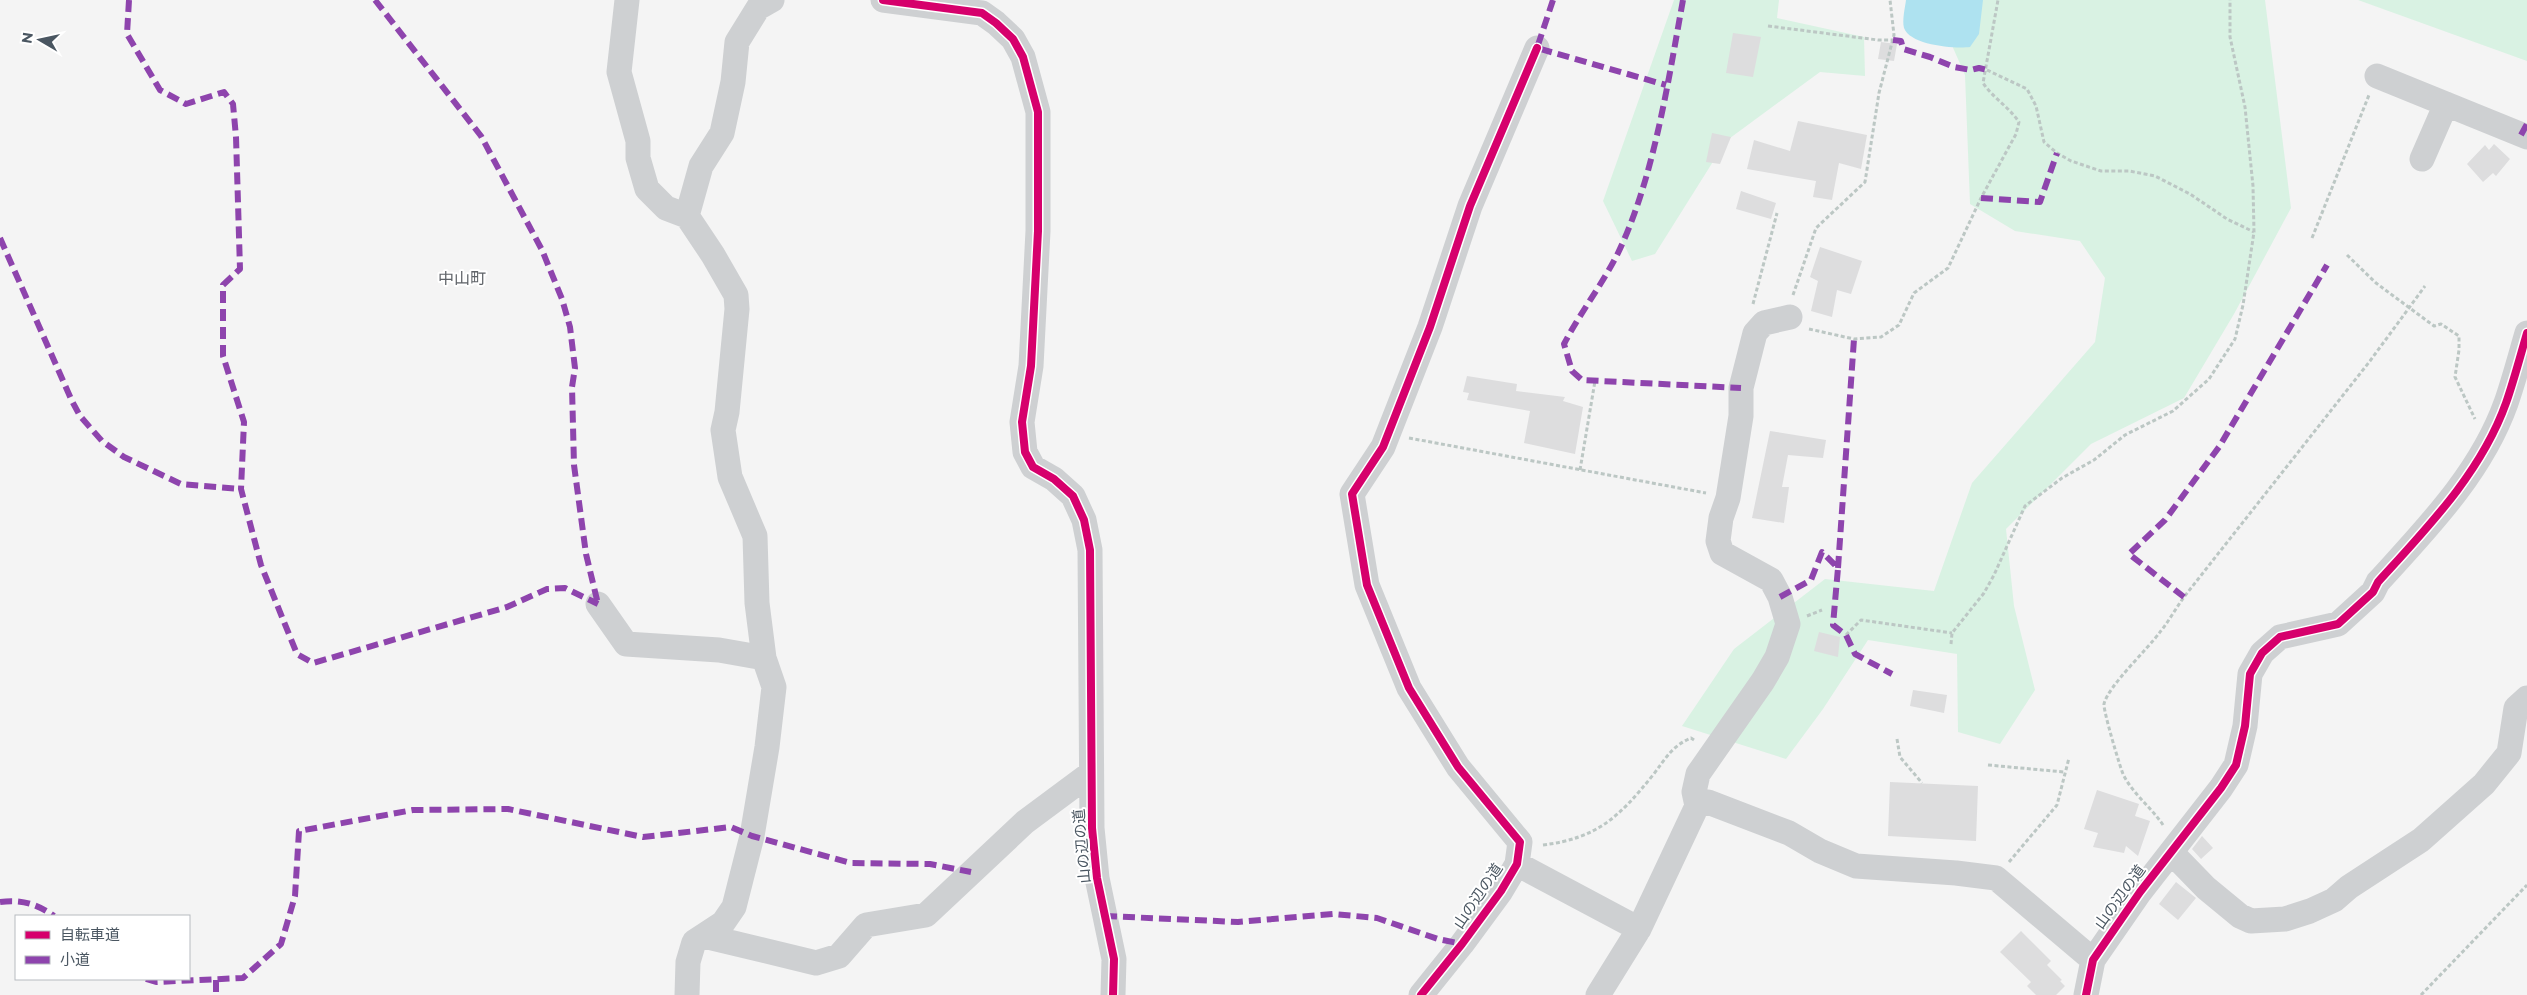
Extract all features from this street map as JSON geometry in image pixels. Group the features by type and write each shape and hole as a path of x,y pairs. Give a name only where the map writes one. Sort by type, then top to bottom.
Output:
{"street":[{"path":"627,0 619,72 638,140 638,158 648,189 666,208 687,216 713,255 736,295 738,309 727,412 723,430 730,477 755,536 757,603 764,658 774,687 767,747 752,836 734,907 724,923 694,942 688,962 687,995"},
{"path":"687,216 701,166 722,133 733,82 737,42 758,8 772,0"},
{"path":"883,0 982,13 996,22 1013,39 1023,57 1031,84 1038,112 1038,231 1031,366 1022,422 1025,452 1033,467 1054,480 1073,496 1086,528 1090,550 1091,773"},
{"path":"1516,864 1520,842 1458,767 1409,688 1368,585 1352,494 1383,447 1430,327 1470,206 1537,48"},
{"path":"2377,76 2527,137"},
{"path":"2422,159 2446,104"},
{"path":"1598,995 1639,929 1698,806 1694,792 1698,774 1763,681 1777,657 1788,624 1780,597 1771,580 1722,553 1718,541 1721,518 1728,498 1740,416 1741,388 1755,333 1764,323 1790,317"},
{"name":"山の辺の道","path":"2093,960 2236,765 2244,726 2250,674 2262,654 2280,637 2338,624 2373,592 2378,582 2461,488 2491,436 2506,404 2527,334"},
{"path":"598,604 626,644 719,650 764,658"},
{"path":"2171,852 2206,888 2240,916 2251,921 2285,918 2310,912 2334,900 2349,887 2421,840 2484,784 2509,753 2516,708 2527,698"},
{"name":"山の辺の道","path":"704,936 816,963 839,956 866,925 926,915 1024,822 1091,773"},
{"name":"山の辺の道","path":"1091,773 1092,828 1097,878 1114,960 1113,995"},
{"path":"1698,806 1708,802 1789,834 1820,851 1856,866 1956,873 1996,878 2093,960 2086,995"},
{"name":"山の辺の道","path":"1421,995 1462,944 1501,890 1516,864 1639,929"}],"path":[{"path":"1890,0 1893,40 1880,93 1865,182 1816,228 1799,275 1790,317 1797,326 1854,339 1881,337 1899,325 1914,293 1948,268 1981,198 2016,134 2019,122 2010,109 1990,93 1983,83 1987,70 1998,0"},
{"path":"1951,644 1952,633 1984,594 2025,506 2062,478 2094,460 2126,435 2173,411 2209,379 2235,339 2243,305 2254,232 2253,186 2244,107 2230,37 2230,0"},
{"path":"1768,26 1878,40 1893,40"},
{"path":"1987,70 2027,89 2036,106 2044,142 2057,153 2071,161 2101,171 2129,171 2155,176 2190,194 2227,219 2254,232"},
{"path":"2312,238 2377,76"},
{"path":"1755,333 1750,318 1777,212"},
{"path":"2347,255 2376,283 2434,326 2441,324 2459,336 2460,350 2455,377 2475,421 2491,436"},
{"path":"2171,852 2170,836 2153,810 2130,785 2122,773 2105,715 2104,704 2111,691 2160,632 2184,597 2410,308 2425,286"},
{"path":"1580,470 1594,381"},
{"path":"1388,434 1728,498"},
{"path":"1846,635 1861,620 1952,633"},
{"path":"1541,845 1566,842 1606,824 1628,806 1677,744 1691,738 1713,754"},
{"path":"1897,739 1900,757 1922,783"},
{"path":"1996,878 2057,805 2069,758"},
{"path":"1988,765 2064,772"},
{"path":"2421,995 2527,885"}],"green space":[{"path":"1674,0 1779,0 1777,18 1864,37 1865,76 1820,72 1726,141 1655,254 1632,261 1603,201"},
{"path":"1932,0 2265,0 2291,208 2234,314 2184,398 2091,444 2006,529 2014,606 2035,690 2000,744 1958,732 1957,654 1868,640 1823,709 1786,759 1682,726 1734,649 1825,579 1934,591 1972,483 2095,342 2105,278 2080,241 2015,231 1970,204 1965,75"},
{"path":"2358,0 2527,0 2527,61"}],"water":[{"path":"1906,0 1983,0 1979,34 1970,47 1933,45 1923,42 1908,34 1904,28 1903,18"}],"building":[{"path":"1733,33 1761,37 1753,77 1726,73"},
{"path":"1881,42 1897,44 1894,61 1878,59"},
{"path":"1798,121 1867,135 1861,169 1839,163 1832,200 1813,197 1816,181 1747,169 1754,140 1790,151"},
{"path":"1712,133 1731,137 1720,164 1706,162"},
{"path":"2494,144 2510,159 2496,176 2493,173 2483,182 2467,164 2485,145 2489,150"},
{"path":"1741,191 1776,203 1771,219 1736,209"},
{"path":"1820,247 1862,261 1851,294 1837,290 1832,317 1811,311 1818,281 1810,277"},
{"path":"1467,376 1517,384 1516,391 1565,397 1563,401 1583,407 1575,454 1524,443 1530,411 1467,400 1469,393 1463,392"},
{"path":"1770,431 1826,440 1823,458 1788,455 1782,487 1789,487 1784,523 1752,518"},
{"path":"1819,632 1840,637 1838,657 1814,651"},
{"path":"1913,690 1947,695 1944,713 1910,706"},
{"path":"1890,782 1978,786 1976,841 1888,836"},
{"path":"2097,790 2139,804 2135,816 2150,821 2138,856 2126,846 2124,853 2093,847 2098,833 2084,829"},
{"path":"2202,836 2213,848 2201,859 2192,849"},
{"path":"2176,882 2196,898 2178,920 2159,904"},
{"path":"2021,931 2051,961 2047,965 2062,980 2060,981 2065,986 2056,995 2036,995 2027,986 2031,982 2000,952"}],"marked path":[{"path":"129,0 127,34 160,90 186,104 224,92 233,104 236,137 240,269 223,285 223,356 244,422 241,489 261,565 297,654 313,663 507,607 547,589 565,588 598,604"},
{"path":"375,0 481,136 542,250 562,299 570,327 575,368 572,387 574,465 586,554 598,604"},
{"path":"1553,0 1537,48 1666,85"},
{"path":"1683,0 1658,129 1631,224 1618,253 1564,344 1572,371 1582,380 1741,388"},
{"path":"1893,40 1901,41 1903,49 1954,67 1987,70"},
{"path":"2521,135 2527,124"},
{"path":"1981,198 2040,202 2057,153"},
{"path":"0,238 72,401 80,416 102,441 124,457 181,484 241,489"},
{"path":"2184,597 2129,554 2165,520 2219,447 2327,265"},
{"path":"1838,568 1854,339"},
{"path":"1780,597 1811,580 1822,552 1838,568 1833,625 1846,635 1855,654 1892,674"},
{"path":"149,980 156,982 243,978 281,944 295,896 299,831 413,810 508,809 643,837 731,827 752,836 851,863 930,864 971,872"},
{"path":"0,902 15,901 29,903 52,915"},
{"path":"1105,916 1238,922 1333,914 1377,918 1438,939 1462,944"},
{"path":"216,980 216,995"}],"cycle path":[{"path":"883,0 982,13 996,23 1013,39 1023,57 1038,112 1038,231 1031,366 1022,422 1025,452 1033,467 1054,479 1073,496 1084,520 1090,550 1092,828 1097,878 1114,959 1113,995"},
{"path":"1421,995 1501,891 1517,864 1520,842 1458,767 1409,688 1367,585 1352,494 1383,447 1430,327 1470,206 1537,48"},
{"path":"2086,995 2093,960 2140,892 2221,788 2236,765 2245,726 2250,674 2262,653 2280,637 2338,624 2373,592 2378,582 2433,520 2467,476 2495,429 2506,403 2527,333"}],"district":[{"name":"中山町","path":"462,278"}]}
